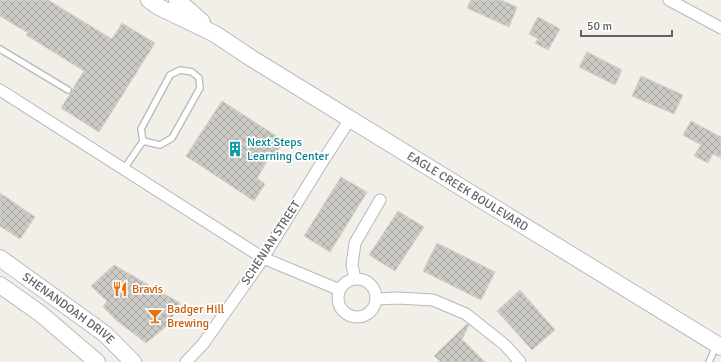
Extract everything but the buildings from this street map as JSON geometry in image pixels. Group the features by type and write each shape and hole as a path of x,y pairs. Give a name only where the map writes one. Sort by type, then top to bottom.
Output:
{"street":[{"name":"EAGLE CREEK BOULEVARD","path":"149,0 159,7 215,34 350,119 719,345"},
{"name":"EAGLE CREEK BOULEVARD","path":"177,0 215,34"},
{"path":"668,0 721,28"},
{"path":"0,90 263,258 340,290"},
{"name":"SCHENIAN STREET","path":"186,362 203,344 263,258 350,119"},
{"path":"355,278 352,265 355,243 380,200"},
{"name":"SHENANDOAH DRIVE","path":"0,258 105,334 133,362"},
{"path":"355,278 368,282 373,286 376,292 377,299 372,311 361,317 355,317 344,312 338,301 338,295 344,284 355,278"},
{"name":"SHENANDOAH DRIVE","path":"0,285 41,314 97,362"},
{"path":"377,299 397,298 433,300 466,314 505,345 520,362"}],"lane":[{"path":"0,49 68,90"},
{"path":"124,169 143,141 141,129 170,75 180,70 192,72 199,78 200,88 172,138 160,145 143,141"},
{"path":"708,362 719,345"}],"place":[{"name":"Next Steps Learning Center","path":"235,149"},
{"name":"Bravis","path":"120,289"},
{"name":"Badger Hill Brewing","path":"155,316"}]}
